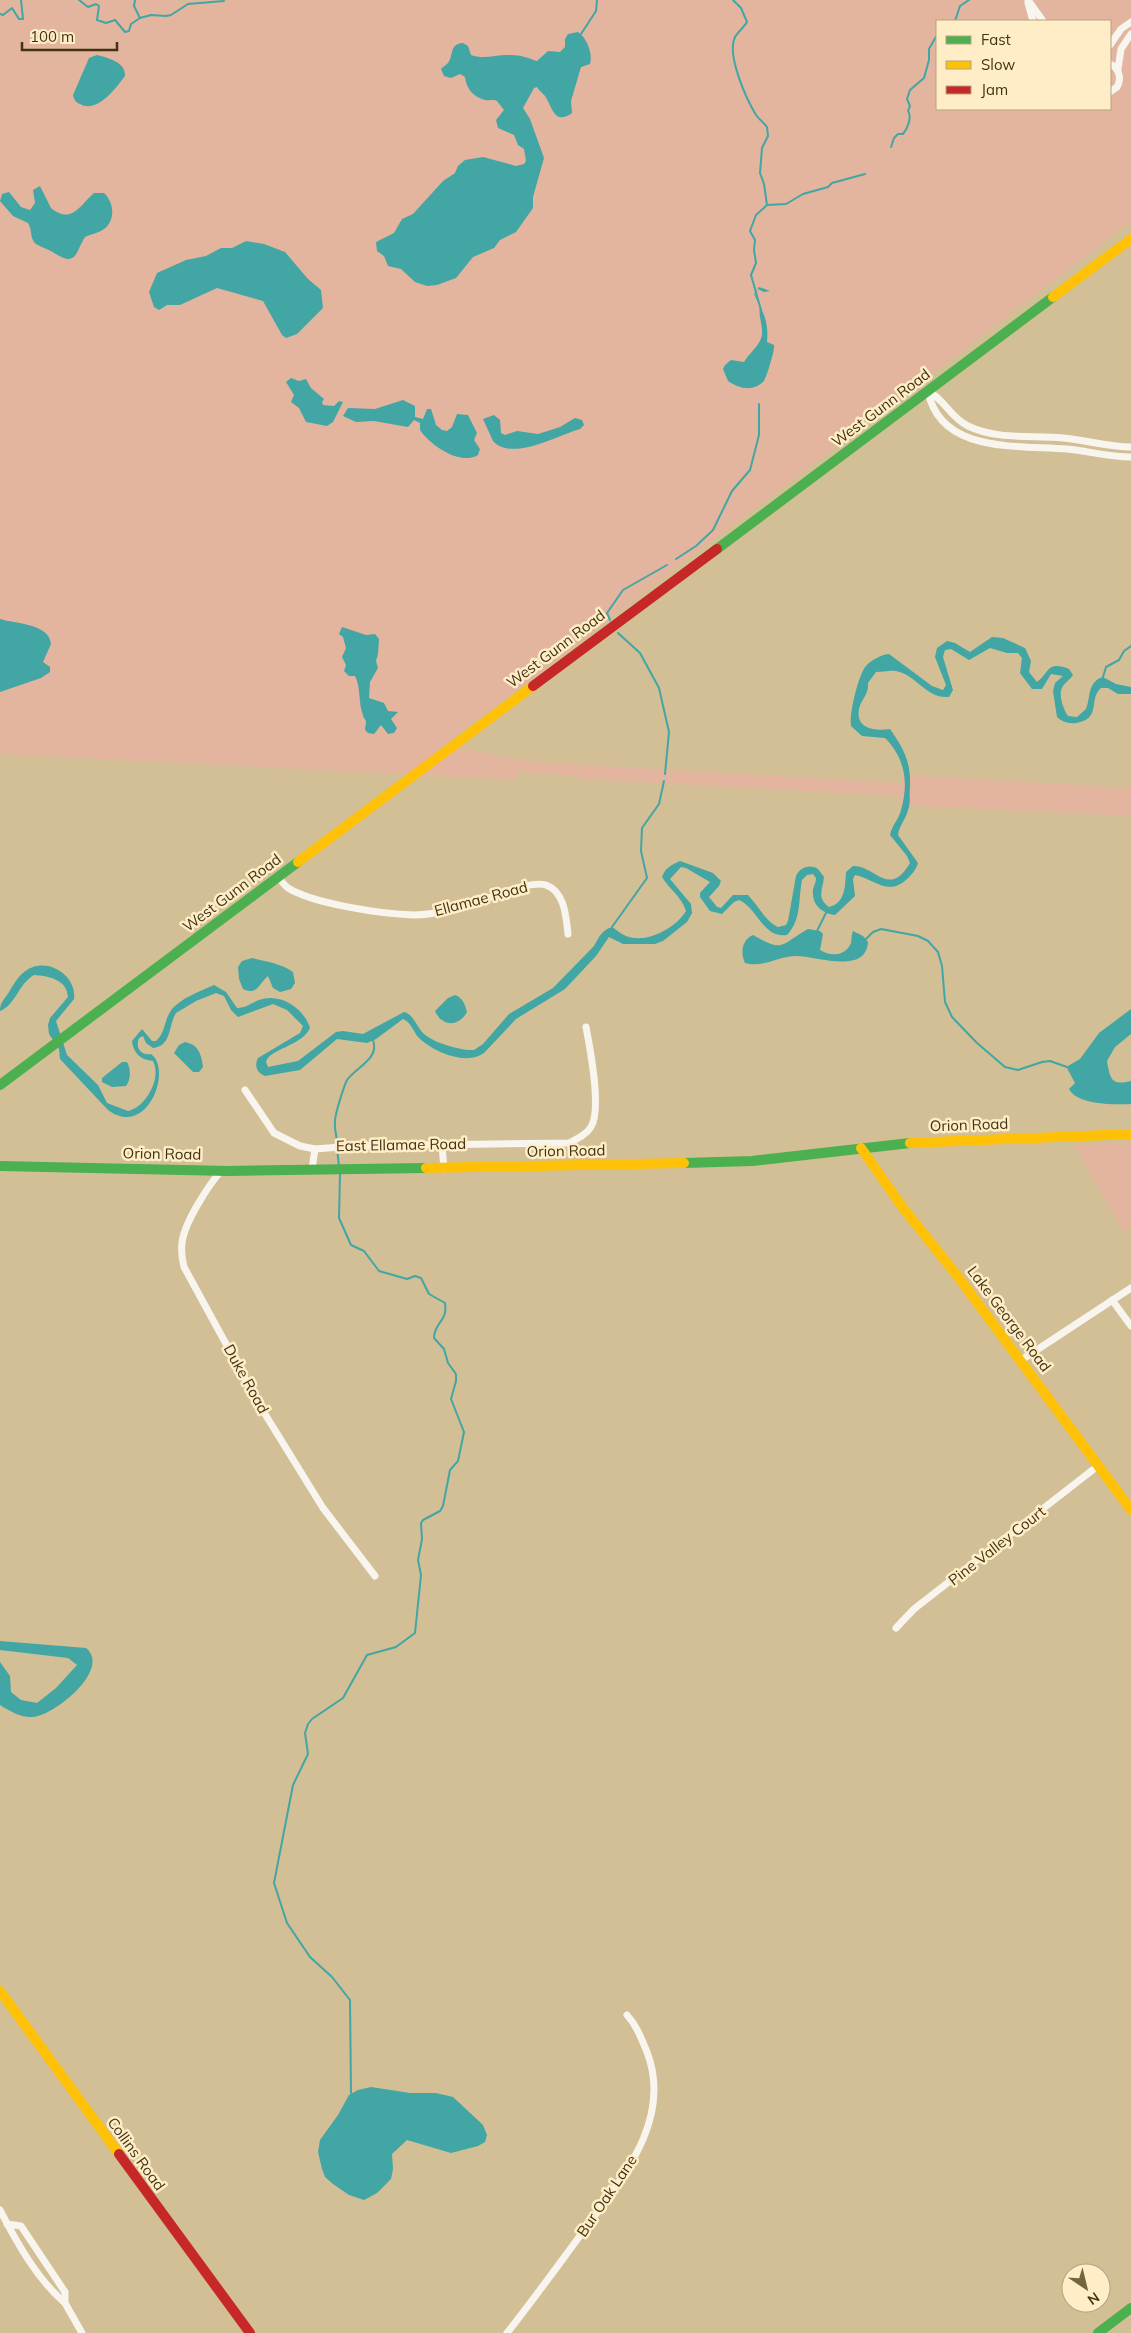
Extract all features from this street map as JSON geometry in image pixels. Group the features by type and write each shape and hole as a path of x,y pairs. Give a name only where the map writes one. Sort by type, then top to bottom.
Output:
{"street":[{"path":"1028,0 1033,20"},
{"path":"1028,0 1042,20"},
{"path":"1111,44 1121,29 1131,22"},
{"path":"1111,91 1120,83 1118,70 1121,49 1131,34"},
{"path":"1111,65 1118,70"},
{"name":"West Gunn Road","path":"0,1086 1131,238"},
{"path":"928,391 938,396 960,421 978,431 996,434 1061,437 1131,446"},
{"path":"928,391 930,402 939,417 953,429 974,440 1002,446 1057,448 1131,457"},
{"path":"953,429 960,421"},
{"path":"1103,455 1105,444"},
{"name":"Ellamae Road","path":"278,877 287,887 313,899 414,915 456,909 518,888 544,884 552,888 561,899 566,913 568,934"},
{"name":"East Ellamae Road","path":"245,1090 274,1133 300,1146 315,1149 353,1146 569,1142 583,1135 592,1125 595,1115 593,1062 586,1027"},
{"name":"Orion Road","path":"0,1166 312,1170 444,1169 752,1161 861,1148 952,1140 1131,1134"},
{"path":"442,1145 444,1169"},
{"name":"Lake George Road","path":"861,1148 903,1208 960,1278 1131,1510"},
{"path":"312,1170 315,1149"},
{"name":"Duke Road","path":"221,1170 212,1181 186,1228 181,1248 184,1267 260,1406 323,1508 375,1576"},
{"path":"1020,1361 1131,1288"},
{"path":"1112,1300 1131,1326"},
{"name":"Pine Valley Court","path":"896,1628 914,1609 1099,1465"},
{"name":"Collins Road","path":"0,1991 250,2333"},
{"name":"Bur Oak Lane","path":"507,2333 609,2200 633,2161 645,2136 652,2112 653,2075 651,2062 636,2026 627,2015"},
{"path":"0,2210 4,2226 56,2295 65,2303 82,2333"},
{"path":"4,2226 21,2226 65,2292 65,2303"},
{"path":"1098,2333 1131,2308"}],"shaded area":[{"path":"0,0 177,0 180,5 188,0 1131,0 1131,222 439,749 449,750 454,747 533,762 901,783 901,775 1131,788 1131,816 899,805 900,796 580,779 577,776 518,772 518,780 0,754"},
{"path":"1131,1143 1131,1227 1124,1232 1074,1145"}],"water":[{"path":"578,32 587,42 591,60 590,64 581,67 571,101 572,113 561,117 557,116 537,87 534,88 523,108 530,119 544,158 533,197 533,208 516,232 500,240 494,248 473,257 456,278 437,285 427,286 415,282 401,269 388,266 384,256 377,251 376,242 394,233 402,219 413,214 443,181 455,173 458,166 465,160 483,157 516,166 524,164 526,161 524,149 518,145 514,135 498,128 496,120 504,110 497,101 481,99 474,94 467,85 465,77 460,74 451,78 444,76 441,69 450,60 456,45 463,43 468,46 471,55 476,56 515,55 537,61 548,51 560,52 565,47 565,39 568,34"},
{"path":"97,55 111,59 123,67 125,76 117,87 99,103 93,106 86,106 77,102 73,95 89,58"},
{"path":"40,186 51,208 65,215 80,208 94,193 104,193 110,201 112,216 108,225 102,230 85,237 74,257 70,259 59,256 35,243 28,223 13,216 0,201 2,194 9,192 21,207 30,210 35,203 33,190"},
{"path":"246,241 264,244 285,252 308,279 321,290 323,308 297,334 286,338 282,335 263,301 217,288 180,305 167,305 159,310 154,307 149,292 157,273 186,260 206,256 221,248 232,248"},
{"path":"759,287 770,291 764,292 758,289 755,294 766,322 767,342 774,345 774,348 764,381 755,387 746,388 728,381 723,369 731,360 744,362 761,339 760,307 754,294"},
{"path":"291,378 299,381 306,379 311,388 324,399 323,405 334,406 339,401 343,402 333,422 327,426 306,422 299,408 291,402 294,395 286,382"},
{"path":"403,400 415,406 415,417 423,419 427,409 431,409 436,425 442,430 447,431 452,427 457,414 468,415 477,433 474,440 480,449 478,455 471,458 463,458 446,452 425,436 420,430 420,423 414,420 408,427 374,421 356,422 343,416 348,408 375,409"},
{"path":"494,415 500,420 501,433 505,435 517,431 538,434 560,427 575,418 582,420 584,425 580,429 535,445 512,449 501,447 493,441 483,419"},
{"path":"0,619 38,628 49,637 51,644 43,662 50,667 50,672 41,678 0,692"},
{"path":"342,627 366,635 375,634 379,639 376,661 378,668 370,682 369,698 384,703 388,711 398,712 391,719 397,728 394,733 388,734 381,725 374,734 368,733 365,730 366,721 361,710 357,680 355,676 349,676 344,671 346,665 342,657 346,648 343,637 339,634"},
{"path":"992,637 1003,638 1025,648 1031,661 1029,672 1037,682 1052,667 1069,669 1073,675 1061,691 1063,707 1068,716 1077,717 1086,709 1090,690 1094,682 1103,677 1116,684 1131,687 1131,694 1118,694 1108,688 1101,688 1097,692 1092,713 1089,717 1084,721 1071,723 1057,717 1053,691 1055,683 1063,676 1051,674 1042,689 1032,689 1020,673 1022,658 1018,653 1007,653 990,648 969,660 951,649 945,650 943,657 953,690 949,697 941,697 928,691 903,673 894,671 876,672 868,683 867,691 859,709 859,716 860,721 868,728 890,729 903,750 908,763 910,778 909,804 898,835 918,863 907,879 894,887 887,887 855,875 853,879 855,896 835,915 823,911 817,906 813,898 816,878 813,874 807,875 802,880 799,909 792,929 787,935 779,935 766,928 751,909 739,900 734,902 722,914 710,911 700,897 700,893 710,882 681,867 670,879 691,904 692,913 687,922 663,941 655,944 623,944 609,937 596,956 565,989 516,1019 484,1053 477,1057 459,1058 432,1048 418,1037 410,1024 403,1019 376,1039 367,1043 337,1039 300,1070 265,1076 257,1069 258,1058 300,1033 303,1026 287,1010 273,1004 238,1017 231,1010 224,996 216,993 196,1001 176,1013 169,1035 163,1044 153,1048 146,1043 143,1036 139,1038 138,1048 144,1054 151,1054 157,1062 159,1074 157,1086 152,1099 145,1109 134,1116 122,1117 108,1110 60,1059 59,1049 49,1034 48,1025 50,1018 68,997 67,991 60,982 45,976 34,975 24,984 10,1004 0,1011 2,1003 16,981 29,969 48,966 62,972 72,984 74,991 74,999 56,1021 67,1055 98,1085 107,1103 128,1111 141,1104 146,1098 151,1091 155,1075 153,1061 138,1055 132,1041 142,1029 152,1041 156,1041 170,1012 178,1003 214,985 226,992 237,1008 259,1000 275,998 297,1008 307,1021 310,1028 306,1034 268,1058 266,1062 268,1067 298,1061 336,1032 343,1031 363,1034 404,1012 410,1015 426,1036 454,1047 474,1050 483,1044 509,1014 553,988 594,946 601,934 606,930 612,927 626,936 642,938 659,933 675,924 686,911 682,901 662,877 669,867 680,861 713,873 721,881 709,897 717,907 721,908 733,895 748,895 765,917 778,927 786,925 788,921 796,876 800,870 806,867 818,869 824,877 821,897 829,907 835,905 842,898 846,872 853,866 861,867 882,878 895,879 910,863 907,856 890,835 900,813 903,800 905,790 904,771 897,754 885,738 862,736 851,726 853,705 860,678 870,662 880,656 889,654 932,686 943,690 946,685 935,657 937,648 947,641 955,643 970,652"},
{"path":"808,929 820,931 823,934 820,950 824,952 838,954 846,951 851,943 853,931 863,936 868,942 865,952 858,958 849,961 794,956 757,964 745,963 743,947 749,937 753,935 771,944 782,945"},
{"path":"252,958 278,965 293,972 295,983 291,989 280,992 273,988 268,976 255,990 248,991 243,989 239,979 238,967 242,961"},
{"path":"455,995 462,1000 467,1012 460,1020 451,1023 446,1022 435,1011 448,998"},
{"path":"1131,1009 1131,1034 1115,1047 1107,1061 1109,1072 1115,1082 1131,1081 1131,1104 1097,1103 1073,1094 1069,1089 1075,1083 1067,1068 1068,1066 1080,1059 1099,1033"},
{"path":"185,1042 193,1045 200,1054 203,1067 199,1072 193,1072 174,1053 179,1045"},
{"path":"122,1062 127,1062 130,1071 130,1077 126,1086 112,1087 102,1082 102,1078"},
{"path":"0,1641 86,1648 92,1657 92,1668 77,1690 54,1709 33,1717 20,1715 0,1705 0,1662 10,1676 11,1692 21,1700 37,1703 56,1688 77,1665 68,1658 0,1650"},
{"path":"371,2087 410,2093 436,2093 453,2097 483,2125 487,2135 485,2142 478,2146 451,2153 407,2140 392,2154 393,2169 391,2179 377,2193 364,2200 349,2195 325,2177 318,2152 320,2140 338,2115 349,2095 358,2090"}],"waterway":[{"path":"0,14 3,15 12,8 19,19 23,19 21,0"},
{"path":"79,0 88,7 96,4 99,6 97,20 106,23 115,20 125,32 129,31 131,24 140,18 151,15 171,15 188,4 224,1"},
{"path":"135,0 134,6 140,18"},
{"path":"581,34 596,11 597,0"},
{"path":"733,0 741,8 747,22 735,37 733,45 735,66 752,108 767,127 768,136 762,148 760,173 764,184 767,205"},
{"path":"955,20 960,6 969,0"},
{"path":"891,147 894,138 898,134 903,134 908,126 910,106 907,99 910,90 924,78 929,60 929,49 936,37"},
{"path":"761,310 751,275 756,263 755,240 750,231 756,215 767,205 786,204 803,194 828,187 832,183 865,174"},
{"path":"676,559 696,546 713,530 732,491 750,470 759,435 759,404"},
{"path":"610,620 607,613 623,590 667,565"},
{"path":"618,633 640,653 659,688 669,732 665,774"},
{"path":"1103,677 1106,667 1119,660 1124,651 1131,646"},
{"path":"612,927 647,878 641,851 642,828 659,804 664,781"},
{"path":"817,931 826,913"},
{"path":"865,940 873,932 881,929 918,936 928,941 938,952 942,966 945,1002 952,1017 977,1043 1005,1067 1018,1070 1050,1061 1067,1067"},
{"path":"337,1144 335,1117 344,1088 351,1075 370,1058 374,1047 373,1040"},
{"path":"337,1149 339,1166"},
{"path":"340,1174 339,1218 351,1245 364,1251 379,1271 407,1279 415,1276 421,1278 429,1294 445,1303 445,1314 436,1328 434,1338 444,1349 448,1363 456,1374 451,1399 464,1432 458,1461 450,1470 443,1506 440,1511 421,1523 422,1539 418,1560 421,1575 415,1633 396,1647 367,1655 343,1698 312,1719 308,1724 305,1733 308,1754 293,1785 274,1883 287,1923 310,1957 332,1977 350,2000 351,2093"}],"traffic: fast":[{"path":"717,549 1053,297"},
{"path":"0,1085 298,862"},
{"path":"684,1163 752,1161 910,1143"},
{"path":"0,1166 228,1171 426,1168"},
{"path":"1098,2333 1131,2308"}],"traffic: slow":[{"path":"1053,297 1131,239"},
{"path":"298,862 533,686"},
{"path":"910,1143 1131,1134"},
{"path":"861,1148 903,1208 959,1278 1131,1510"},
{"path":"426,1168 684,1163"},
{"path":"0,1991 119,2154"}],"traffic: jam":[{"path":"533,686 717,549"},
{"path":"119,2154 250,2333"}]}
